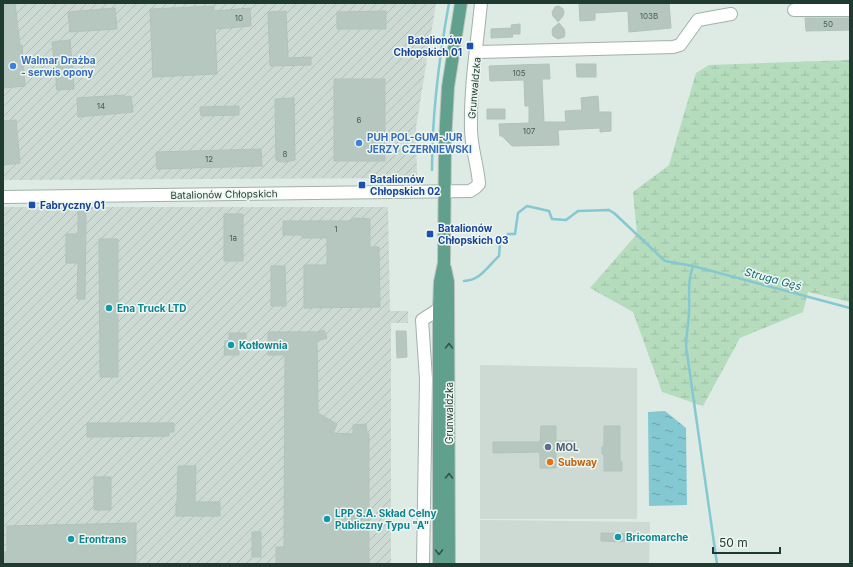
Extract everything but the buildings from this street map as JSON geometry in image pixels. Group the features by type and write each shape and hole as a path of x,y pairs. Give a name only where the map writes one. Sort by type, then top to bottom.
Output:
{"main road":[{"name":"Grunwaldzka","path":"439,564 439,310 440,282 444,263 445,142 448,87 461,3"},
{"name":"Grunwaldzka","path":"444,263 448,282 449,564"}],"street":[{"name":"Grunwaldzka","path":"445,192 470,191 479,184 473,156 471,104 481,3"},
{"path":"794,10 850,10"},
{"path":"477,52 673,47 680,45 698,20 730,14"},
{"name":"Batalionów Chłopskich","path":"3,197 445,192"},
{"path":"423,564 426,379 422,320 439,310"}],"shaded area":[{"path":"3,3 436,3 416,127 417,178 3,180"},
{"path":"3,207 388,207 390,311 408,311 408,323 391,323 391,564 3,564"},
{"path":"480,365 637,368 637,519 480,519"},
{"path":"480,520 650,522 649,564 480,564"}],"green space":[{"path":"850,60 850,302 808,292 803,312 740,338 703,406 662,392 633,312 590,288 637,234 633,192 669,165 696,73 709,65"}],"water":[{"path":"665,411 686,428 687,505 649,506 648,412"}],"waterway":[{"path":"432,170 433,128 437,86 449,3"},
{"name":"Struga Gęś","path":"464,281 479,276 499,256 500,243 508,234 515,234 518,213 527,206 549,211 552,219 566,220 578,211 609,210 665,261 693,266 850,308"},
{"path":"693,266 689,283 689,315 686,346 717,564"}],"place":[{"name":"Batalionów Chłopskich 01","path":"470,46"},
{"name":"Walmar Drażba - serwis opony","path":"13,66"},
{"name":"PUH POL-GUM-JUR JERZY CZERNIEWSKI","path":"359,143"},
{"name":"Batalionów Chłopskich 02","path":"362,185"},
{"name":"Fabryczny 01","path":"32,205"},
{"name":"Batalionów Chłopskich 03","path":"430,234"},
{"name":"Ena Truck LTD","path":"109,308"},
{"name":"Kotłownia","path":"231,345"},
{"name":"MOL","path":"548,447"},
{"name":"Subway","path":"550,462"},
{"name":"LPP S.A. Skład Celny Publiczny Typu \"A\"","path":"327,519"},
{"name":"Bricomarche","path":"618,537"},
{"name":"Erontrans","path":"71,539"}]}
